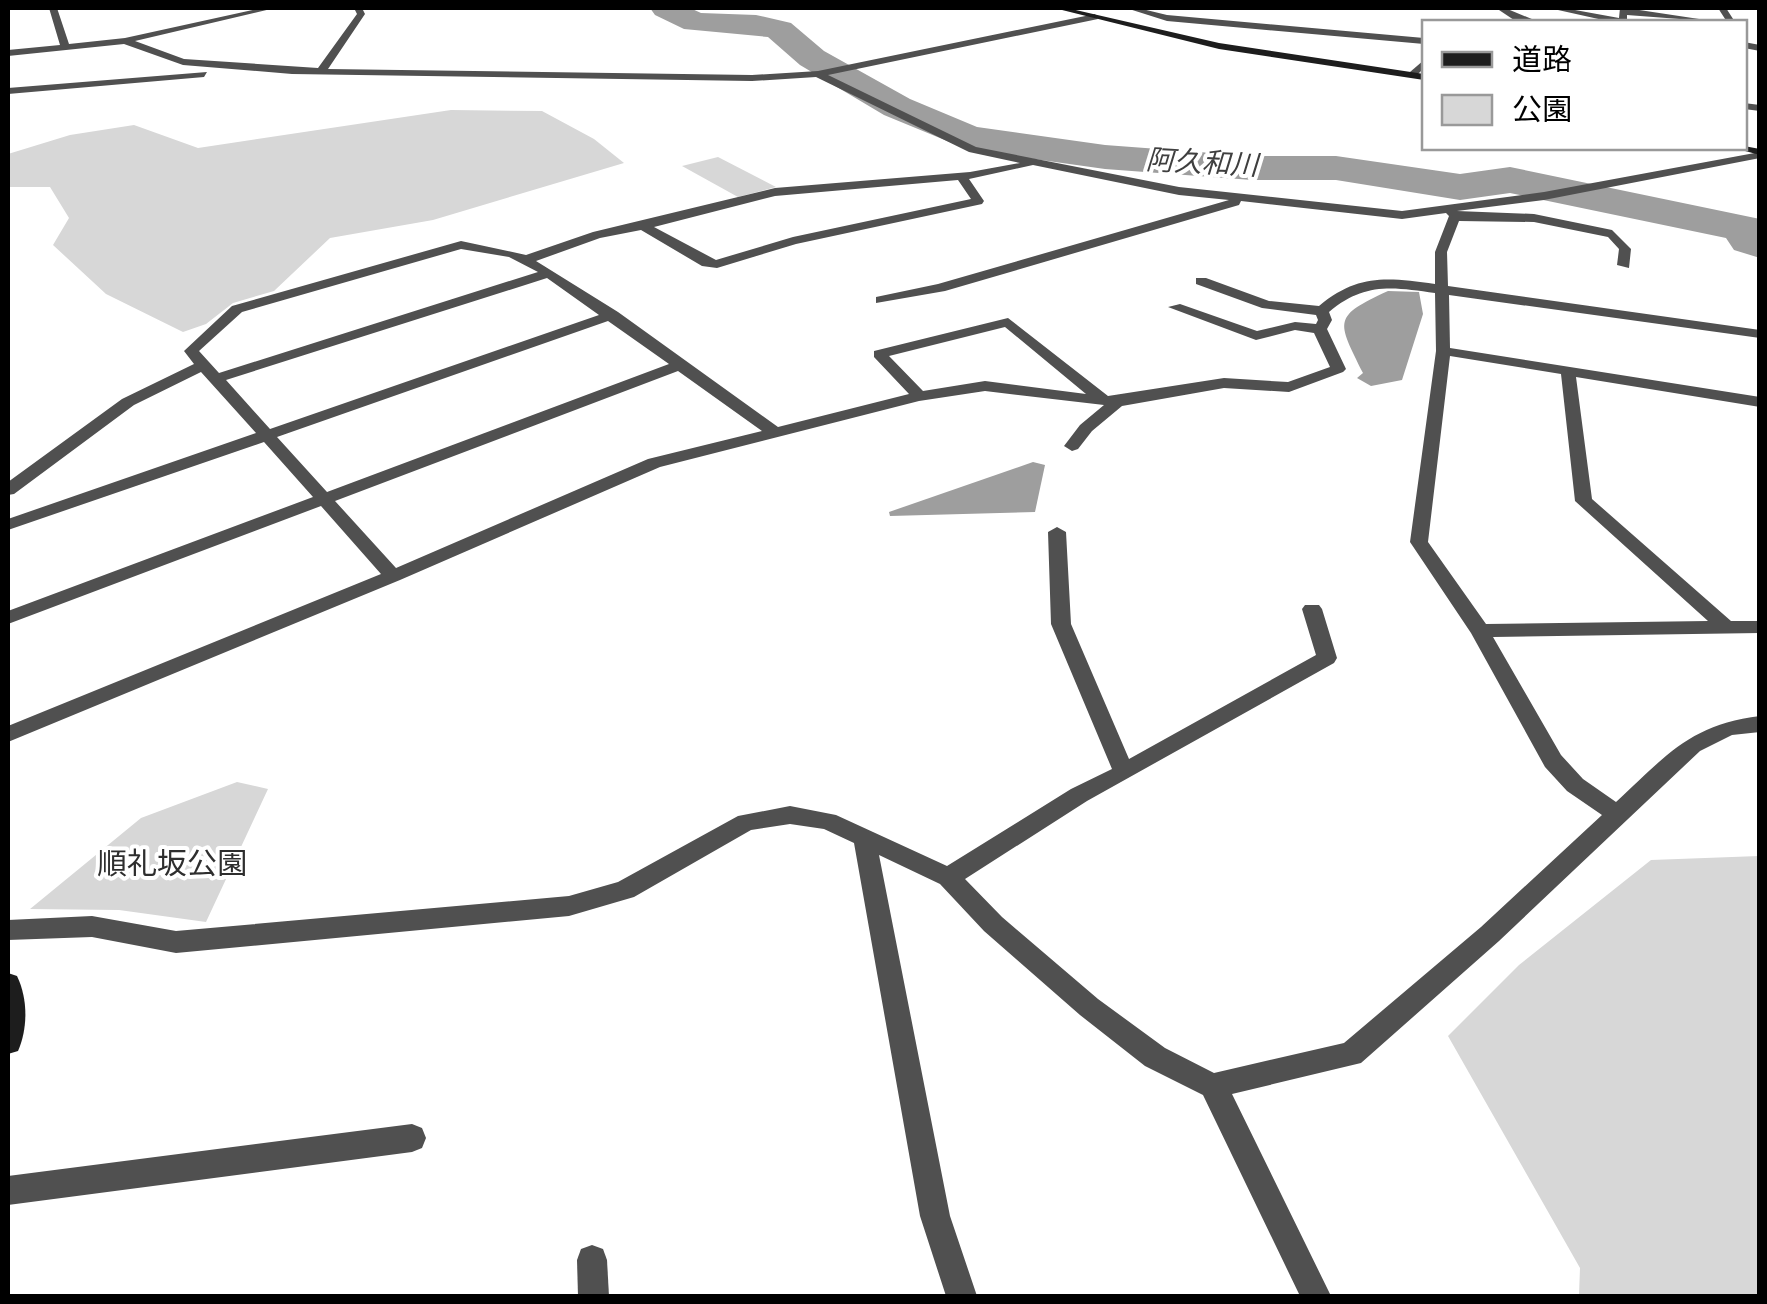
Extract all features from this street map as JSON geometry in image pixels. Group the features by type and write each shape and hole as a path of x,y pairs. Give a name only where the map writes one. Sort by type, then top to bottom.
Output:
{"main road":[{"path":"1058,8 1219,46 1419,76"},
{"path":"8,984 13,1018 8,1042"}],"street":[{"path":"52,8 66,47"},
{"path":"8,53 124,40 272,8"},
{"path":"321,71 356,23 361,14 358,8"},
{"path":"1130,8 1167,18 1422,40"},
{"path":"1500,8 1526,20"},
{"path":"1553,8 1613,20"},
{"path":"1623,10 1700,20"},
{"path":"124,40 183,62 260,68 752,78 823,73 1095,17"},
{"path":"1511,20 1517,18"},
{"path":"8,91 260,68"},
{"path":"823,73 940,137 973,150 1180,190 1402,215 1451,212 1760,154"},
{"path":"524,260 597,235 775,192 1022,168 1034,162"},
{"path":"643,226 707,262 718,264 793,241 978,201 961,175"},
{"path":"881,300 940,288 1247,199"},
{"path":"1451,212 1534,218 1612,234 1625,249 1624,265"},
{"path":"1451,212 1441,252 1443,351 1419,542 1480,631 1553,761 1575,785 1617,814"},
{"path":"393,576 191,351 237,309 461,245 513,254 613,316 776,433"},
{"path":"8,490 128,402 211,371 549,273"},
{"path":"1201,281 1266,305 1322,311 1335,300 1381,281 1760,334"},
{"path":"1175,307 1256,336 1295,326 1320,329"},
{"path":"1320,329 1325,320 1322,311"},
{"path":"8,525 613,316"},
{"path":"919,396 880,354 1008,322 1111,402"},
{"path":"8,734 393,576 654,463 919,396 985,386 1111,402 1224,382 1289,386 1338,369 1320,329"},
{"path":"1443,351 1760,402"},
{"path":"8,618 680,365"},
{"path":"1568,372 1584,500 1727,628"},
{"path":"1072,446 1111,402"},
{"path":"1057,532 1061,624 1124,772"},
{"path":"948,877 1078,795 1327,658 1312,609"},
{"path":"1480,631 1760,627"},
{"path":"1213,1086 1350,1054 1490,934 1692,745 1728,728 1760,724"},
{"path":"8,930 61,922 119,926 176,942 569,906 625,890 746,822 790,814 828,821 948,877 993,924 1089,1007 1155,1057 1213,1086 1316,1296"},
{"path":"864,836 936,1216 960,1296"},
{"path":"8,1191 412,1138"},
{"path":"592,1260 594,1296"}],"green space":[{"path":"451,110 542,111 594,139 624,163 433,220 330,238 274,291 233,303 206,324 183,332 106,294 53,245 69,218 50,187 8,187 8,154 70,135 134,125 198,148"},
{"path":"718,157 776,187 738,197 682,166"},
{"name":"順礼坂公園","path":"237,782 268,789 206,922 119,910 30,909 141,818"},
{"path":"1759,856 1759,1296 1579,1296 1580,1268 1448,1036 1519,965 1651,860"}],"shaded area":[{"path":"1388,291 1419,292 1423,314 1402,380 1371,386 1357,378 1363,373 1348,341 1345,322 1357,307"},
{"path":"1033,462 1045,465 1035,512 890,516 889,512"}],"waterway":[{"name":"阿久和川","path":"666,8 695,22 779,30 812,58 897,107 969,138 1105,157 1252,168 1336,168 1460,187 1510,180 1746,229 1750,240 1760,244"}]}
